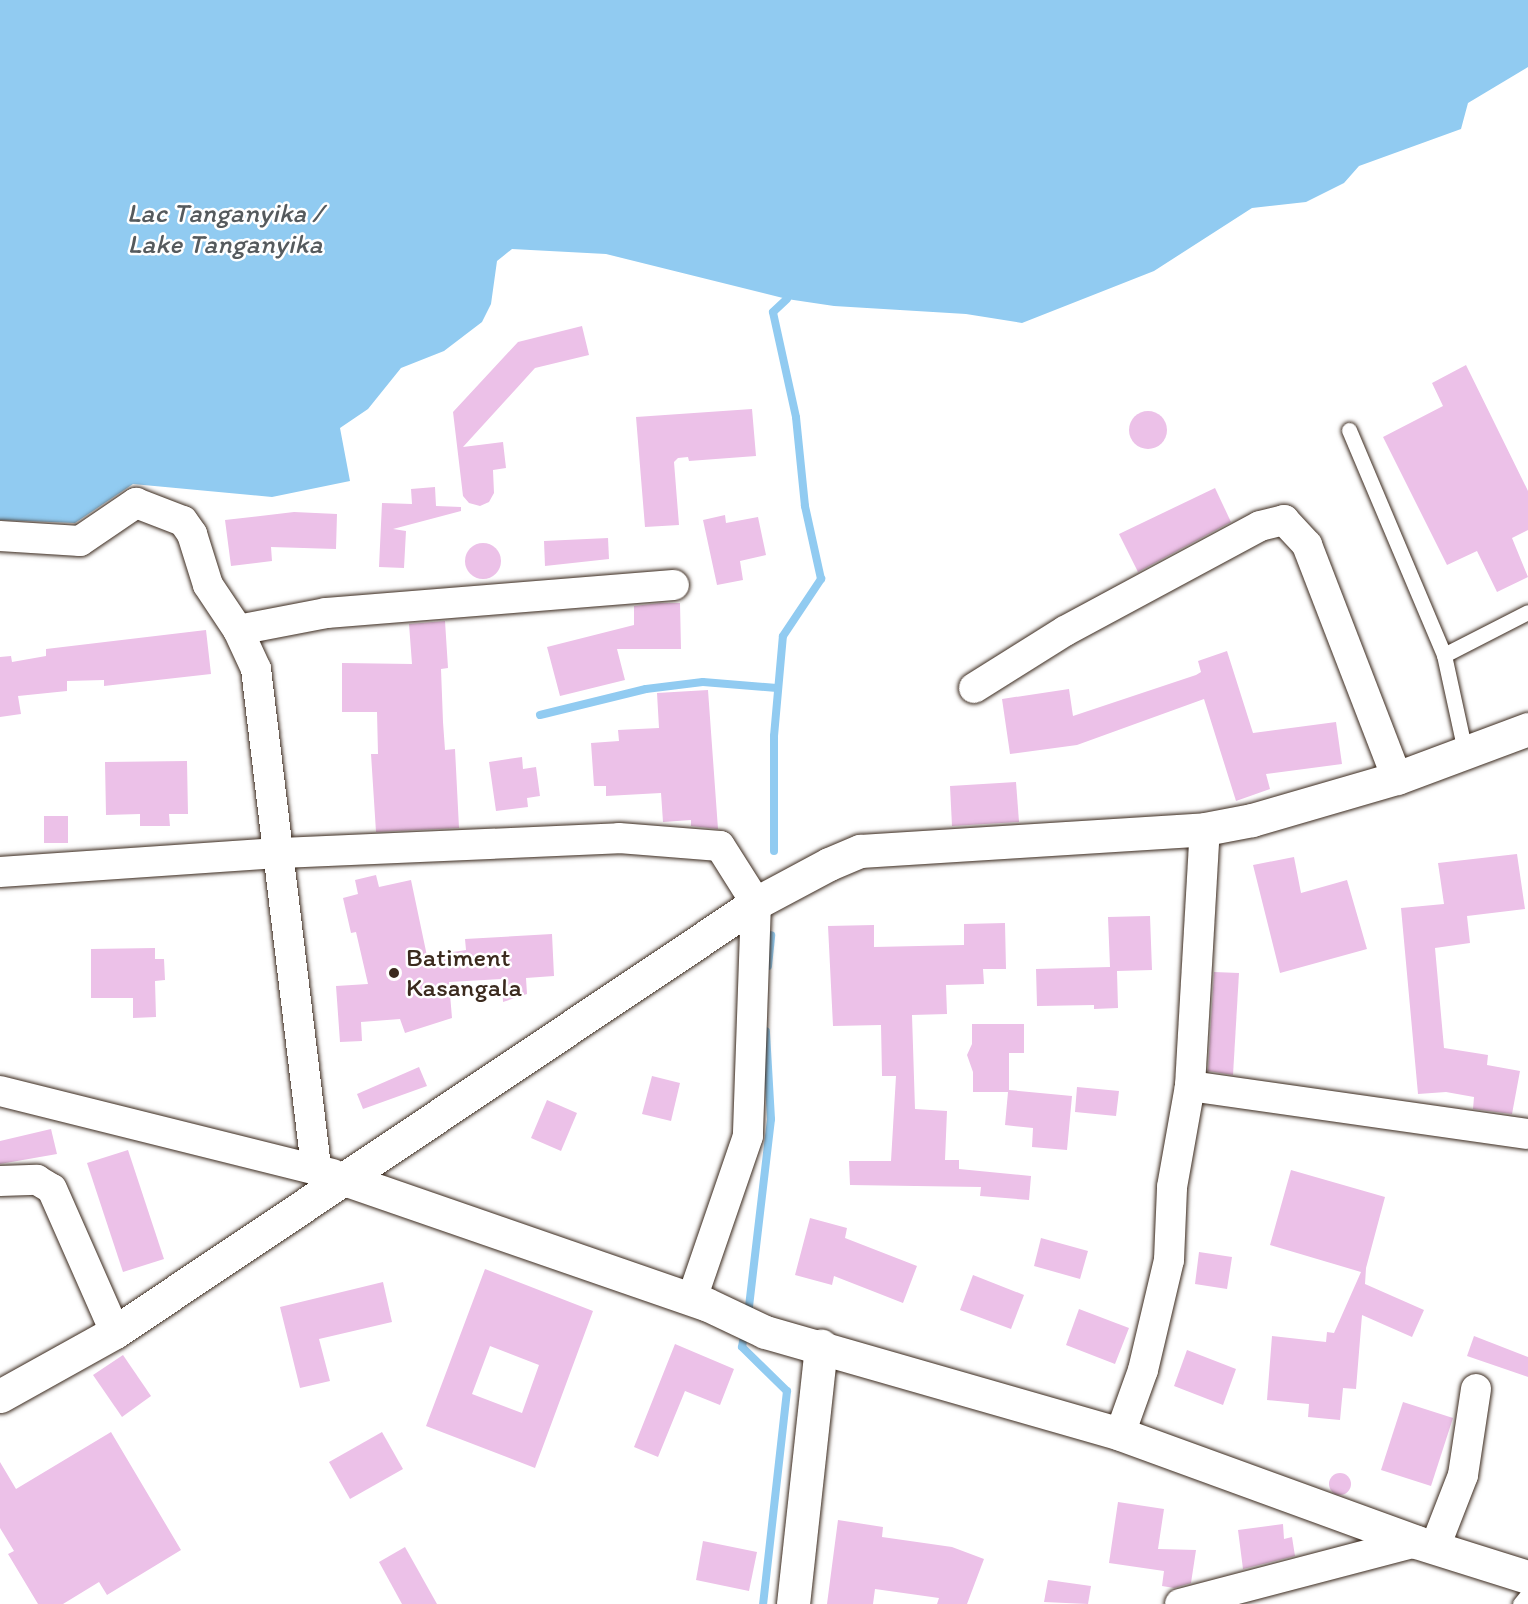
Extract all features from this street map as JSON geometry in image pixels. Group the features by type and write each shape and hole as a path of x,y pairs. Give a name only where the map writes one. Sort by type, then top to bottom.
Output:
{"street":[{"path":"0,537 80,541 136,503 169,513 183,521 192,534 208,585 238,630 256,669 281,853 316,1167"},
{"path":"974,688 1065,631 1260,526 1284,520 1307,545 1397,778"},
{"path":"238,630 326,613 674,585"},
{"path":"0,1396 115,1332 347,1180 756,903 860,851 1205,829 1305,807 1397,778 1528,729"},
{"path":"1120,1434 1143,1370 1169,1260 1172,1187 1190,1086 1205,829"},
{"path":"0,872 281,853 619,838 720,846 756,903 748,1136 699,1301"},
{"path":"1190,1086 1528,1134"},
{"path":"0,1091 316,1167 347,1180 699,1301 765,1332 821,1346 1120,1434 1425,1545 1528,1577"},
{"path":"0,1181 37,1180 52,1189 115,1332"},
{"path":"793,1604 821,1346"},
{"path":"1180,1604 1425,1545 1463,1475 1476,1389"}],"lane":[{"path":"1349,430 1444,655 1466,751"},
{"path":"1444,655 1528,612"},
{"path":"1520,1604 1528,1594"}],"water":[{"name":"Lac Tanganyika / Lake Tanganyika","path":"0,0 1528,0 1528,67 1468,103 1461,129 1359,166 1344,183 1306,202 1252,208 1154,271 1022,323 966,314 834,306 787,299 606,254 512,249 497,261 491,304 482,322 444,351 401,368 368,409 340,428 350,481 272,497 133,484 75,523 0,520"}],"building":[{"path":"582,326 589,355 535,368 463,447 503,442 506,468 493,470 494,493 489,502 480,506 469,503 463,496 453,412 518,342"},
{"path":"1466,365 1528,491 1528,530 1512,538 1528,577 1497,592 1477,551 1447,565 1383,437 1443,406 1432,383"},
{"path":"752,409 756,456 689,461 688,457 678,458 674,462 679,525 645,527 636,417"},
{"path":"1148,411 1161,417 1167,430 1161,443 1148,449 1135,443 1129,430 1135,417"},
{"path":"435,487 436,506 461,507 461,511 393,529 406,531 404,568 379,567 382,503 412,504 411,489"},
{"path":"1215,488 1231,522 1138,572 1119,534"},
{"path":"294,512 337,514 336,549 271,547 272,561 231,566 225,520"},
{"path":"725,515 726,523 758,517 766,555 740,561 743,580 717,585 703,520"},
{"path":"608,538 609,559 545,566 544,541"},
{"path":"483,543 495,549 501,561 495,573 483,579 471,573 465,561 471,549"},
{"path":"680,603 681,649 617,649 625,680 560,696 547,647 634,625 634,606"},
{"path":"445,621 448,668 441,669 443,722 445,750 455,749 459,828 376,832 371,754 378,754 377,712 342,712 342,663 412,664 409,624"},
{"path":"206,630 211,674 104,686 104,680 67,681 67,691 18,696 21,714 0,717 0,657 11,656 12,662 46,656 46,649"},
{"path":"1227,651 1253,733 1336,722 1342,764 1266,774 1270,789 1236,801 1204,699 1077,745 1010,754 1002,699 1069,689 1073,716 1196,675 1201,672 1198,661"},
{"path":"708,690 718,829 691,826 691,820 663,822 661,793 606,796 606,786 594,786 591,743 619,741 618,730 659,728 657,693"},
{"path":"522,757 523,769 536,767 540,796 527,798 528,807 496,811 489,762"},
{"path":"187,761 188,814 169,814 170,826 140,826 140,814 106,815 105,762"},
{"path":"1016,782 1019,822 952,826 950,786"},
{"path":"44,816 68,816 68,843 44,843"},
{"path":"1517,854 1525,909 1467,916 1470,943 1435,948 1444,1048 1488,1055 1487,1065 1520,1071 1512,1114 1473,1109 1474,1097 1446,1092 1418,1094 1401,908 1444,904 1438,863"},
{"path":"1294,857 1301,893 1347,880 1367,949 1280,973 1253,865"},
{"path":"376,875 379,887 411,880 427,956 466,950 465,939 552,934 554,976 526,978 527,994 503,1002 502,979 449,982 452,1018 405,1033 400,1019 361,1022 362,1041 340,1042 336,986 368,984 356,932 351,933 343,898 358,894 355,880"},
{"path":"1150,916 1152,970 1117,971 1118,1008 1094,1009 1094,1005 1037,1006 1036,969 1110,967 1108,917"},
{"path":"1005,923 1006,969 983,969 984,984 946,985 947,1014 912,1015 915,1109 947,1111 945,1160 959,1160 959,1169 1031,1176 1029,1200 980,1196 981,1187 850,1185 849,1161 891,1161 896,1076 882,1076 881,1025 833,1026 828,926 874,925 874,947 964,945 964,924"},
{"path":"155,948 155,959 164,959 165,980 155,981 156,1017 133,1018 133,998 91,998 91,949"},
{"path":"1214,972 1239,973 1233,1075 1208,1071"},
{"path":"972,1024 1024,1024 1024,1053 1009,1053 1009,1090 1072,1096 1067,1150 1032,1147 1033,1128 1005,1125 1008,1092 973,1092 973,1072 967,1055 972,1044"},
{"path":"419,1067 427,1086 363,1109 357,1094"},
{"path":"652,1076 680,1083 671,1121 642,1114"},
{"path":"1077,1087 1119,1091 1116,1116 1075,1112"},
{"path":"547,1100 577,1113 561,1151 531,1138"},
{"path":"51,1129 57,1154 0,1164 0,1141"},
{"path":"128,1150 164,1259 123,1272 87,1163"},
{"path":"1291,1170 1385,1197 1366,1268 1365,1284 1424,1310 1412,1337 1362,1315 1356,1389 1343,1388 1340,1420 1308,1417 1309,1404 1267,1400 1272,1336 1326,1342 1327,1332 1334,1333 1361,1272 1270,1245"},
{"path":"810,1218 847,1228 845,1238 917,1266 903,1303 834,1276 832,1285 795,1275"},
{"path":"1041,1238 1088,1251 1080,1279 1034,1266"},
{"path":"1199,1252 1232,1257 1227,1289 1195,1284"},
{"path":"485,1269 593,1311 535,1468 426,1426","holes":["490,1346 539,1365 522,1413 472,1394"]},
{"path":"973,1275 1024,1295 1011,1329 960,1310"},
{"path":"383,1282 392,1322 319,1339 330,1381 300,1388 280,1307"},
{"path":"1079,1309 1129,1328 1115,1364 1066,1345"},
{"path":"1474,1336 1528,1357 1528,1377 1467,1356"},
{"path":"675,1344 734,1369 720,1405 685,1391 658,1457 634,1447"},
{"path":"1187,1350 1236,1369 1223,1405 1174,1386"},
{"path":"123,1355 151,1396 122,1417 93,1375"},
{"path":"1403,1402 1453,1418 1431,1486 1381,1470"},
{"path":"111,1432 181,1550 107,1595 99,1582 63,1604 38,1604 8,1554 14,1551 0,1528 0,1462 16,1489"},
{"path":"382,1432 403,1469 350,1499 329,1462"},
{"path":"1340,1473 1348,1476 1351,1484 1348,1492 1340,1495 1332,1492 1329,1484 1332,1476"},
{"path":"1118,1502 1164,1509 1158,1549 1196,1550 1191,1583 1174,1588 1162,1586 1164,1571 1109,1563"},
{"path":"838,1520 883,1527 882,1537 952,1547 984,1559 967,1604 937,1604 939,1598 875,1589 873,1604 827,1604"},
{"path":"1283,1524 1284,1539 1292,1537 1295,1556 1243,1569 1238,1530"},
{"path":"703,1541 757,1552 749,1591 696,1580"},
{"path":"405,1547 437,1604 402,1604 379,1562"},
{"path":"1048,1580 1091,1586 1088,1604 1044,1602"}],"waterway":[{"path":"774,851 774,736 783,636 821,579 805,506 796,417 773,312 787,299"},
{"path":"540,715 646,689 703,682 777,688"},
{"path":"768,966 771,935"},
{"path":"748,1315 771,1119 766,1031"},
{"path":"745,1330 742,1347 787,1391 763,1604"}],"place":[{"name":"Batiment Kasangala","path":"394,973"}]}
